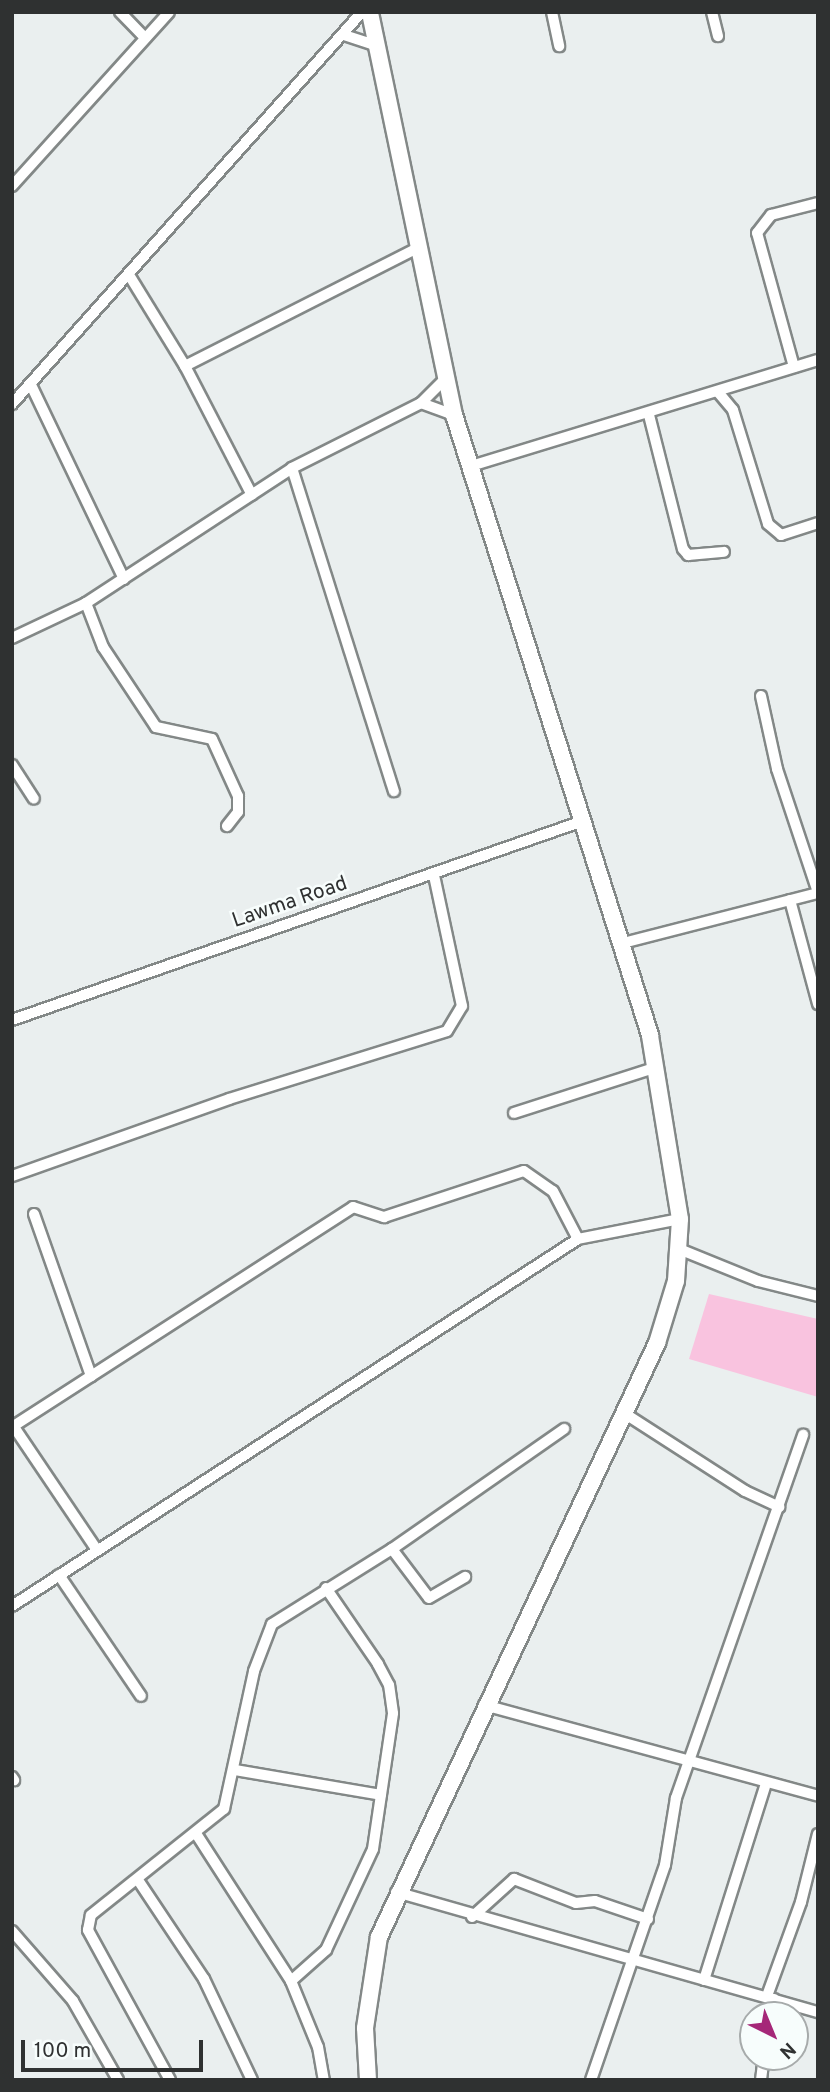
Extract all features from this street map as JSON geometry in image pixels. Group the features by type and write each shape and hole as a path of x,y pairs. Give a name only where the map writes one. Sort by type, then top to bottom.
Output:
{"main road":[{"path":"368,2080 369,1987 396,1892 624,1413 672,1301 680,1219 654,1068 623,943 580,822 454,415 370,12"}],"street":[{"path":"120,12 145,38"},
{"path":"12,186 169,12"},
{"path":"12,404 129,275 234,151 344,35 362,12"},
{"path":"552,12 559,46"},
{"path":"712,12 718,36"},
{"path":"344,35 378,46"},
{"path":"794,367 757,233 771,215 818,203"},
{"path":"185,366 418,248"},
{"path":"129,275 185,366 252,495"},
{"path":"471,466 649,415 818,360"},
{"path":"12,638 86,603 292,468 421,402 446,379"},
{"path":"31,385 124,579"},
{"path":"718,392 733,411 768,524 781,535 818,523"},
{"path":"421,402 454,415"},
{"path":"649,415 682,549 688,555 724,552"},
{"path":"292,468 394,791"},
{"path":"86,603 103,647 156,727 212,739 238,796 237,812 227,826"},
{"path":"623,943 818,892 778,769 761,696"},
{"path":"12,765 34,799"},
{"name":"Lawma Road","path":"12,1020 580,822"},
{"path":"12,1176 289,1079 447,1031 462,1006 434,875"},
{"path":"790,900 818,1004"},
{"path":"514,1113 654,1068"},
{"path":"97,1550 13,1427 91,1376 353,1207 384,1217 523,1171 553,1191 578,1239"},
{"path":"34,1214 91,1376"},
{"path":"12,1606 578,1239 680,1219"},
{"path":"679,1249 758,1281 818,1296"},
{"path":"624,1413 745,1491 779,1507"},
{"path":"170,2080 88,1930 91,1915 197,1835 224,1809 235,1770 254,1671 272,1624 392,1549 564,1429"},
{"path":"591,2080 665,1865 676,1798 803,1435"},
{"path":"392,1549 429,1598 465,1577"},
{"path":"59,1575 141,1696"},
{"path":"291,1981 333,1938 373,1849 393,1713 389,1685 327,1588"},
{"path":"484,1705 765,1786 818,1796"},
{"path":"235,1770 381,1795"},
{"path":"704,1980 765,1786"},
{"path":"772,2001 818,1834"},
{"path":"197,1835 291,1981 318,2047 324,2080"},
{"path":"472,1917 514,1879 576,1903 595,1901 648,1919"},
{"path":"138,1880 204,1979 252,2080"},
{"path":"396,1892 632,1963 818,2012"},
{"path":"12,1931 73,2001 118,2080"}],"shaded area":[{"path":"709,1294 818,1319 818,1397 689,1359"}]}
